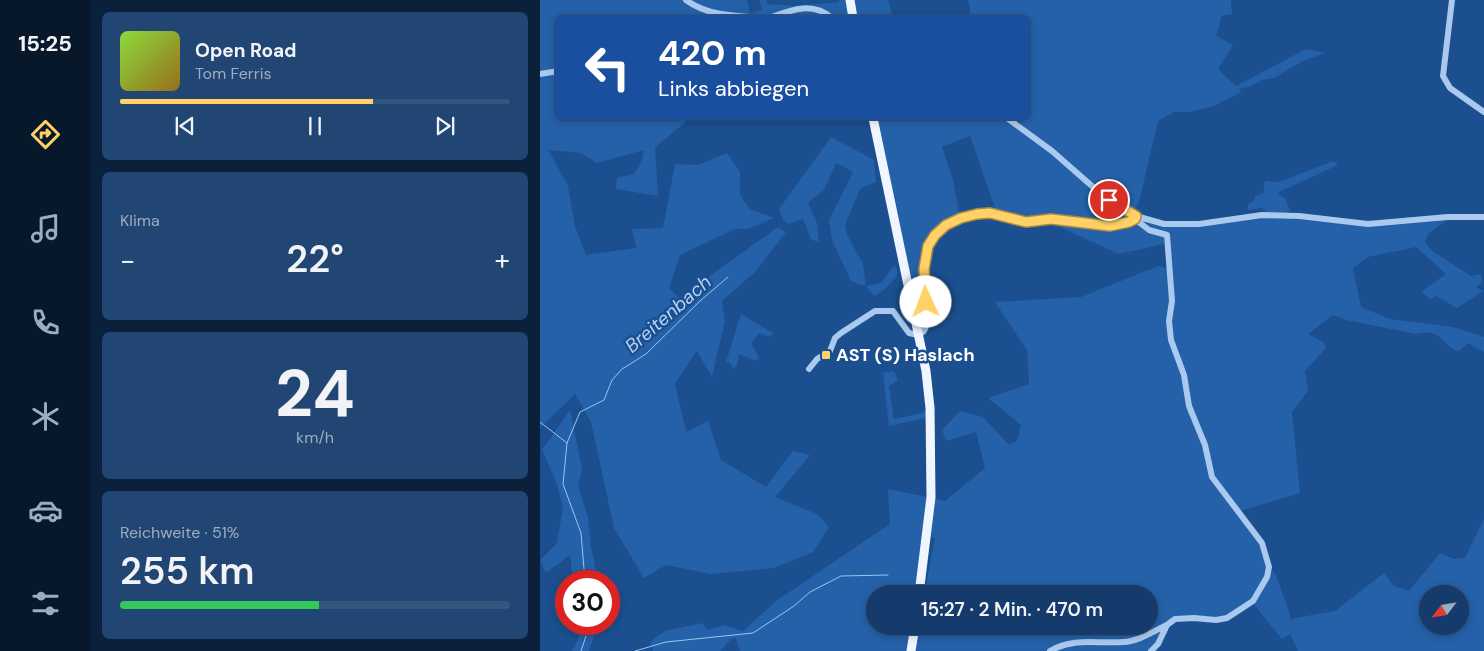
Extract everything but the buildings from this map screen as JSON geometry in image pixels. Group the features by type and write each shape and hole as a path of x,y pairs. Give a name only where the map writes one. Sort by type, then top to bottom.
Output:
{"main road":[{"path":"850,0 852,15"},
{"path":"874,120 926,371 930,408 931,498 919,585"},
{"path":"911,651 913,635"}],"street":[{"path":"686,0 696,7 712,12 740,15"},
{"path":"1452,0 1443,76 1450,88 1484,112"},
{"path":"777,15 810,7 823,11 828,15"},
{"path":"540,74 555,72"},
{"path":"1010,120 1024,129 1101,194 1135,217 1149,230 1167,235 1172,302 1169,321 1172,340 1184,375 1189,406 1205,445 1212,477 1262,543 1270,567 1267,577 1253,601 1227,618 1216,620 1194,618 1175,620 1125,642 1077,642 1067,643 1053,649"},
{"path":"809,369 817,359 830,351 837,336 876,311 893,311 909,333 918,335 923,332 927,326 924,269 928,246 935,235 953,221 969,215 983,213 1026,222 1051,219 1110,226 1129,222 1135,217"},
{"path":"1135,217 1164,224 1178,225 1262,215 1298,216 1368,224 1448,217 1484,217"},
{"path":"1151,651 1158,644 1167,625"},
{"path":"1053,649 1065,651"}],"shaded area":[{"path":"540,0 747,0 750,14 762,9 759,0 766,0 768,4 795,6 839,2 839,0 888,0 892,15 555,15 555,120 687,120 655,147 658,196 616,189 617,178 634,174 642,160 644,150 597,163 581,153 549,150 546,146 568,186 575,226 586,255 636,248 632,229 663,228 675,164 698,165 727,153 740,172 740,195 750,209 774,218 748,229 735,229 680,255 669,288 679,298 778,227 786,232 755,272 722,301 725,321 712,377 697,351 675,384 686,432 708,421 721,460 766,487 793,451 810,455 775,497 817,514 829,527 813,552 774,568 711,574 666,565 644,578 614,528 591,422 575,394 540,428"},
{"path":"968,0 1231,0 1232,14 1222,16 1216,36 1233,45 1218,69 1236,86 1306,49 1325,53 1303,61 1274,78 1262,80 1249,87 1239,89 1241,92 1214,106 1190,112 1174,112 1158,121 1139,202 1131,217 1148,230 1165,236 1164,244 1119,254 1042,219 1021,222 997,214 970,136 942,147 953,180 960,217 948,223 926,252 928,324 920,330 877,120 1010,120 1019,125 1022,120 1030,120 1030,15 971,15"},
{"path":"831,137 874,160 876,182 860,189 845,224 847,235 863,264 866,285 851,281 832,240 829,220 853,172 836,163 824,190 808,203 817,223 819,243 811,239 803,219 789,224 783,220 779,209"},
{"path":"1333,161 1338,165 1279,192 1278,195 1284,197 1290,210 1286,213 1268,213 1262,208 1248,210 1248,204 1255,200 1255,196 1263,193 1265,181 1279,182"},
{"path":"1252,216 1378,226 1445,221 1429,233 1425,241 1431,250 1471,276 1481,274 1482,283 1476,287 1483,291 1457,308 1436,296 1431,299 1421,292 1446,274 1416,247 1368,257 1353,268 1361,307 1390,319 1453,327 1484,337 1484,352 1468,343 1459,351 1453,349 1432,333 1416,334 1346,320 1333,315 1308,334 1323,342 1326,348 1305,371 1308,391 1292,412 1300,493 1240,511 1262,543 1269,567 1276,575 1292,621 1295,618 1335,611 1384,573 1394,586 1409,591 1440,553 1454,559 1465,558 1484,519 1484,651 1298,651 1290,634 1282,639 1252,602 1227,618 1175,619 1166,626 1155,651 916,651 918,635 1158,635 1158,585 926,585 935,538 929,537 933,498 945,501 985,468 976,432 946,441 942,430 960,411 983,417 1009,445 1017,441 1021,425 988,398 1029,384 1027,350 995,302 1081,297 1158,266 1169,269 1168,234 1150,229 1140,220 1176,227"},
{"path":"896,266 897,273 894,280 874,296 866,286 881,283 892,268"},
{"path":"741,314 773,333 771,337 759,333 751,343 759,358 755,361 739,354 737,365 733,369 730,363 726,362"},
{"path":"894,371 898,380 889,386 894,419 922,413 926,410 926,418 889,426 883,373"},
{"path":"570,410 582,469 578,486 588,518 596,570 572,570 570,555 546,573 540,560 557,543 563,508 557,484 542,450"},
{"path":"888,489 927,497 916,585 866,585 866,635 911,635 909,651 740,651 736,638 731,639 720,651 653,651 650,642 665,631 702,623 708,630 724,625 743,631 776,601 890,524"},
{"path":"580,635 595,635 589,651 572,651"}],"waterway":[{"name":"Breitenbach","path":"584,570 581,533 563,484 567,443 580,412 604,400 612,380 622,369 646,354 700,301 728,277"},
{"path":"540,422 567,443"},
{"path":"635,651 666,642 753,633 794,606 810,592 841,576 888,575"},
{"name":"Breitenbach","path":"581,651 586,635"}],"place":[{"name":"AST (S) Haslach","path":"826,355"}],"route":[{"path":"926,302 924,269 928,246 935,235 953,221 969,215 983,213 1026,222 1051,219 1110,226 1135,219 1136,216 1109,200"}]}
